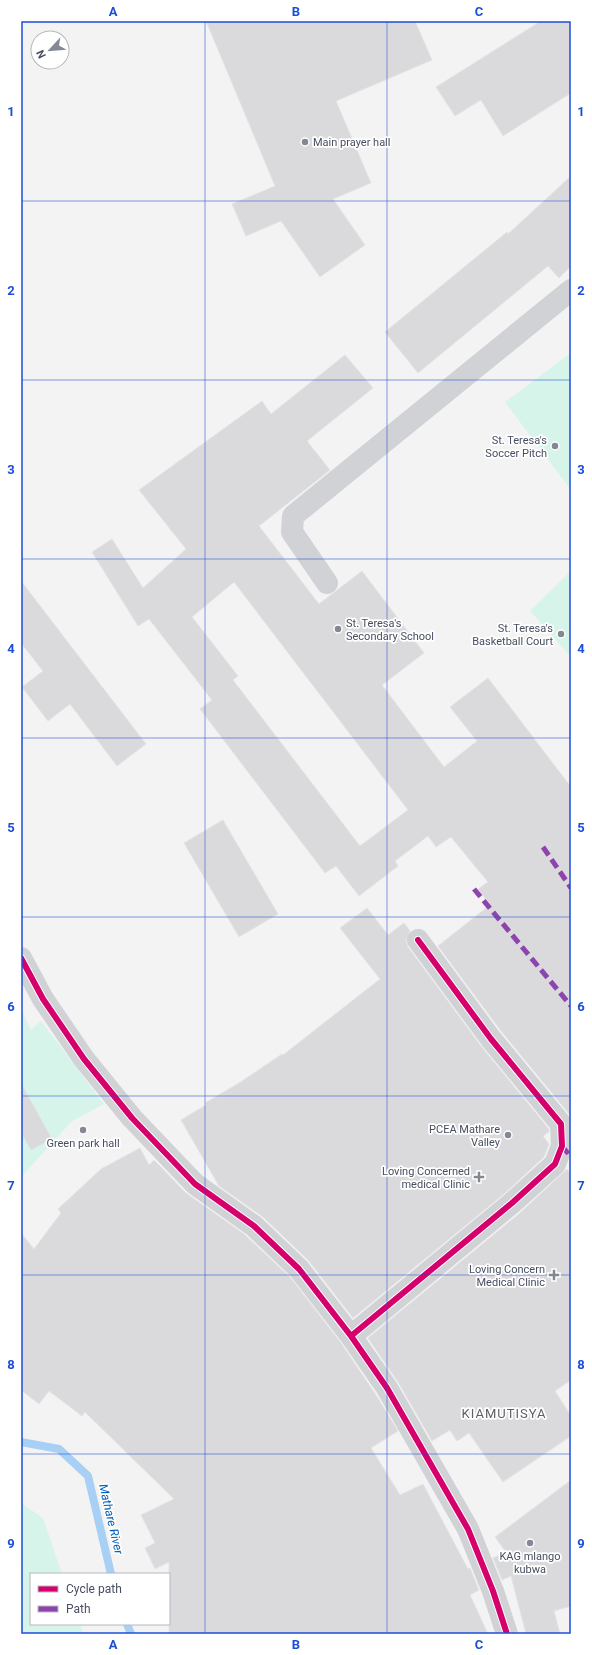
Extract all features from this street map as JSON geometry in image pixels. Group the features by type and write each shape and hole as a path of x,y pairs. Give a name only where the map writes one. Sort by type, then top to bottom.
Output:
{"street":[{"path":"327,583 292,532 293,516 571,290"},
{"path":"351,1336 517,1199 555,1164 567,1143 561,1124 491,1039 418,940"},
{"path":"21,958 43,999 84,1059 132,1118 195,1184 254,1226 299,1269 351,1336 387,1388 468,1529 493,1591 507,1634"}],"green space":[{"name":"St. Teresa's Soccer Pitch","path":"571,353 571,490 505,402"},
{"name":"St. Teresa's Basketball Court","path":"571,571 571,657 530,611"},
{"path":"21,1009 31,1030 41,1021 104,1104 72,1121 21,1177"},
{"path":"21,1503 43,1518 62,1573 30,1573 30,1625 80,1625 83,1634 21,1634"}],"building":[{"name":"Main prayer hall","path":"206,21 415,21 432,60 336,101 371,183 333,199 365,245 320,277 281,221 246,236 232,204 275,186"},
{"path":"541,21 571,21 571,93 503,136 481,100 455,116 436,87"},
{"path":"571,176 571,266 559,278 548,266 418,373 385,332 507,232 508,234"},
{"path":"345,355 373,388 307,441 330,470 259,526 319,604 362,571 424,653 382,685 444,767 477,741 450,707 488,678 571,787 570,1115 501,1031 438,946 490,905 478,889 488,882 451,837 436,847 428,836 395,861 398,866 359,896 336,866 325,873 200,709 212,700 149,619 138,626 92,552 112,539 143,588 186,549 139,490 262,401 271,414","holes":["234,582 408,810 360,846 233,680 238,676 192,617"]},
{"path":"21,581 146,744 117,766 70,704 48,721 22,687 43,671 21,643"},
{"path":"223,820 278,914 239,937 184,843"},
{"path":"367,908 388,935 404,923 410,931 406,941 408,947 481,1046 549,1129 549,1132 543,1136 549,1144 544,1157 504,1194 353,1318 308,1260 263,1217 219,1186 181,1120 206,1105 205,1103 239,1083 282,1054 283,1055 380,979 340,928"},
{"path":"21,1083 52,1139 31,1150 21,1133"},
{"path":"140,1148 149,1165 154,1160 186,1193 244,1234 290,1277 341,1343 398,1431 371,1448 400,1495 423,1484 468,1569 470,1568 479,1590 470,1595 488,1634 169,1634 169,1562 155,1569 145,1548 155,1543 141,1515 174,1499 85,1412 82,1416 49,1391 39,1404 21,1390 21,1233 34,1249 61,1213 58,1209 101,1169"},
{"path":"567,1169 571,1175 571,1380 555,1391 571,1416 571,1436 503,1482 469,1433 457,1441 450,1430 432,1441 398,1382 368,1338 520,1213"},
{"path":"571,1480 571,1606 554,1611 560,1634 526,1634 511,1576 502,1580 493,1558 506,1552 495,1537"}],"waterway":[{"name":"Mathare River","path":"21,1442 59,1449 88,1476 111,1573"},
{"name":"Mathare River","path":"127,1625 131,1634"}],"marked path":[{"path":"543,847 571,888"},
{"path":"474,889 571,1006"},
{"path":"562,1146 571,1157"}],"cycle path":[{"path":"351,1336 512,1203 555,1164 562,1146 561,1124 491,1039 418,940"},
{"path":"21,958 43,999 84,1059 132,1118 195,1184 254,1226 299,1269 351,1336 387,1388 468,1529 493,1591 507,1634"}],"place":[{"name":"Main prayer hall","path":"305,142"},
{"name":"St. Teresa's Soccer Pitch","path":"555,446"},
{"name":"St. Teresa's Secondary School","path":"338,629"},
{"name":"St. Teresa's Basketball Court","path":"561,634"},
{"name":"Green park hall","path":"83,1130"},
{"name":"PCEA Mathare Valley","path":"508,1135"},
{"name":"Loving Concerned medical Clinic","path":"479,1177"},
{"name":"Loving Concern Medical Clinic","path":"554,1275"},
{"name":"KAG mlango kubwa","path":"530,1543"}],"district":[{"name":"KIAMUTISYA","path":"504,1413"}]}
